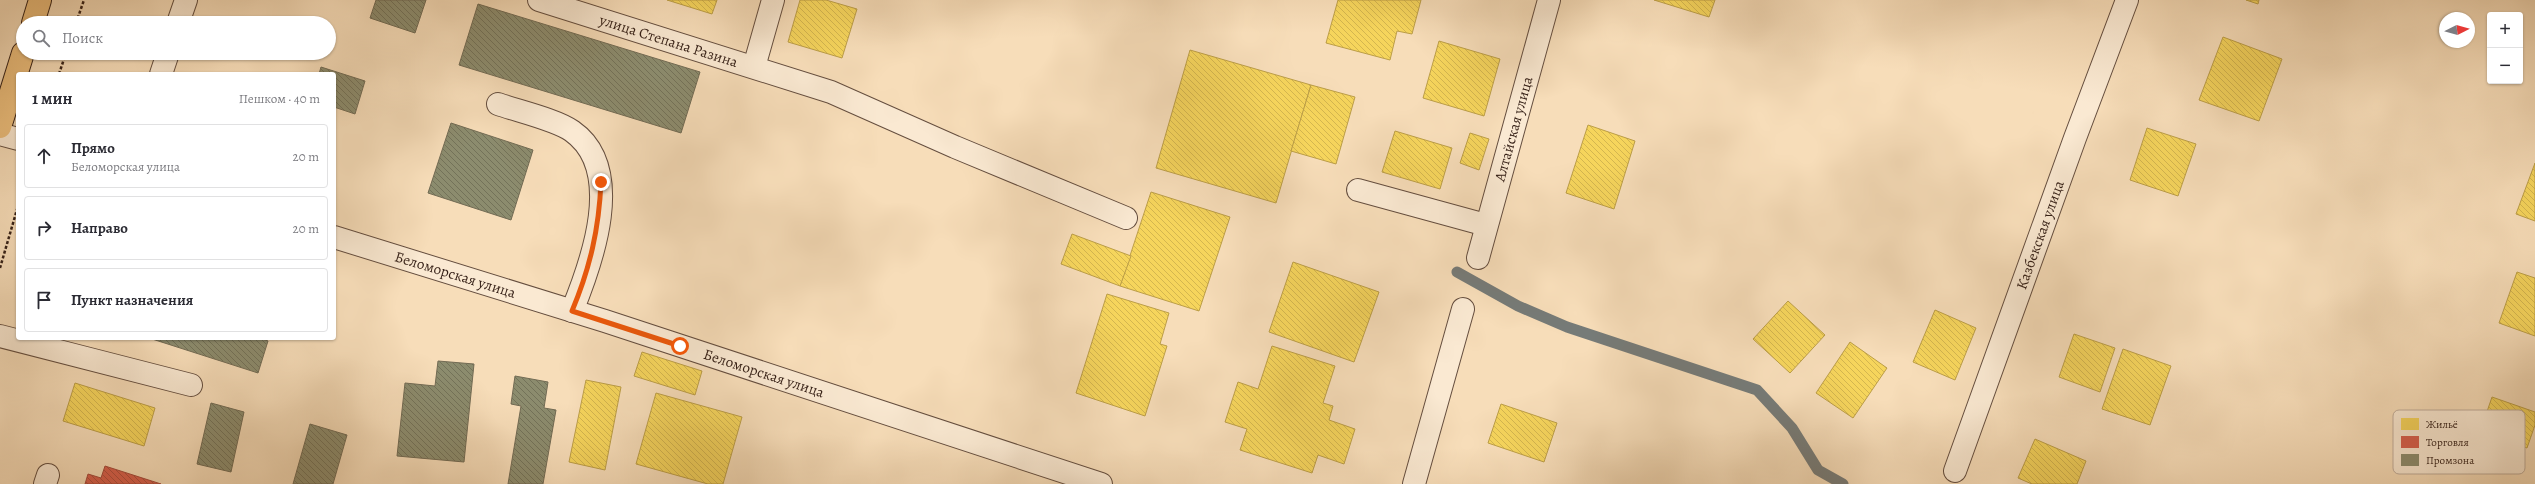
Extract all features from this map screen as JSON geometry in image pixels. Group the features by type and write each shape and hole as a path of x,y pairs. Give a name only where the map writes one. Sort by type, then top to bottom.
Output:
{"highway":[{"path":"35,16 40,0"},
{"path":"18,72 22,60"},
{"path":"0,127 16,78"}],"street":[{"path":"180,16 186,0"},
{"name":"улица Степана Разина","path":"539,0 754,67 838,95 955,147 1126,218"},
{"path":"754,67 773,0"},
{"name":"Алтайская улица","path":"1478,258 1549,0"},
{"name":"Казбекская улица","path":"1955,471 2075,138 2128,0"},
{"path":"162,72 166,60"},
{"path":"498,104 571,130 586,142 597,162 601,182 600,220 584,281 572,311"},
{"path":"0,134 16,138"},
{"path":"1358,190 1486,226"},
{"name":"Беломорская улица","path":"336,238 572,311 1101,484"},
{"path":"1414,484 1464,308"},
{"path":"0,336 191,385"}],"path":[{"path":"78,16 84,0"},
{"path":"60,72 64,60"},
{"path":"0,268 16,213"}],"building: Жильё":[{"path":"667,0 717,0 712,14"},
{"path":"800,0 826,0 857,9 842,58 788,42"},
{"path":"1338,0 1421,0 1412,34 1397,31 1390,60 1326,43"},
{"path":"1654,0 1715,0 1709,17"},
{"path":"2246,0 2259,0 2258,4"},
{"path":"2223,37 2282,59 2259,121 2199,100"},
{"path":"1439,41 1500,59 1484,116 1423,98"},
{"path":"1190,50 1311,85 1276,203 1156,168"},
{"path":"1311,85 1355,97 1336,164 1291,151"},
{"path":"1588,125 1635,141 1614,209 1566,193"},
{"path":"2147,128 2196,144 2178,196 2130,180"},
{"path":"1395,131 1452,148 1440,189 1382,172"},
{"path":"1470,133 1489,139 1479,170 1460,163"},
{"path":"2535,163 2535,221 2516,214"},
{"path":"1151,192 1230,217 1199,311 1120,286"},
{"path":"1072,234 1131,256 1120,286 1061,264"},
{"path":"1293,262 1379,292 1354,362 1269,332"},
{"path":"2517,272 2535,278 2535,336 2499,323"},
{"path":"1107,294 1169,313 1160,344 1167,346 1145,416 1076,393"},
{"path":"1788,301 1825,335 1790,373 1753,339"},
{"path":"1935,310 1976,328 1955,380 1913,362"},
{"path":"2074,334 2115,348 2100,392 2059,377"},
{"path":"1850,342 1887,368 1853,418 1816,393"},
{"path":"1272,346 1335,366 1323,403 1333,406 1329,420 1355,429 1344,464 1318,455 1312,473 1240,450 1247,429 1225,422 1238,382 1258,389"},
{"path":"2123,349 2171,366 2150,425 2102,409"},
{"path":"642,352 702,371 695,395 634,376"},
{"path":"586,380 621,387 605,470 569,462"},
{"path":"75,383 155,408 144,446 63,421"},
{"path":"656,393 742,417 723,484 708,484 636,464"},
{"path":"2492,397 2535,412 2535,425 2527,448 2525,447 2525,410 2488,410"},
{"path":"1501,404 1557,423 1544,462 1488,443"},
{"path":"2035,439 2086,461 2077,484 2032,484 2018,478"}],"building: Торговля":[{"path":"105,466 161,484 85,484 88,474 101,478"}],"building: Промзона":[{"path":"376,0 426,0 415,33 370,18"},
{"path":"478,4 700,72 681,133 459,65"},
{"path":"321,67 365,81 355,114 336,108 336,72 320,72"},
{"path":"451,123 533,150 511,220 428,193"},
{"path":"155,340 265,340 268,341 258,373"},
{"path":"438,361 474,364 464,462 397,456 405,383 435,386"},
{"path":"515,376 548,382 544,408 556,410 543,484 508,484 521,406 511,404"},
{"path":"211,403 244,412 231,472 197,464"},
{"path":"310,424 347,435 333,484 293,484"}],"waterway":[{"path":"1457,272 1518,306 1567,327 1757,390 1792,428 1818,470 1843,484"}],"route":[{"path":"601,182 600,220 584,281 572,311 680,346"}]}
